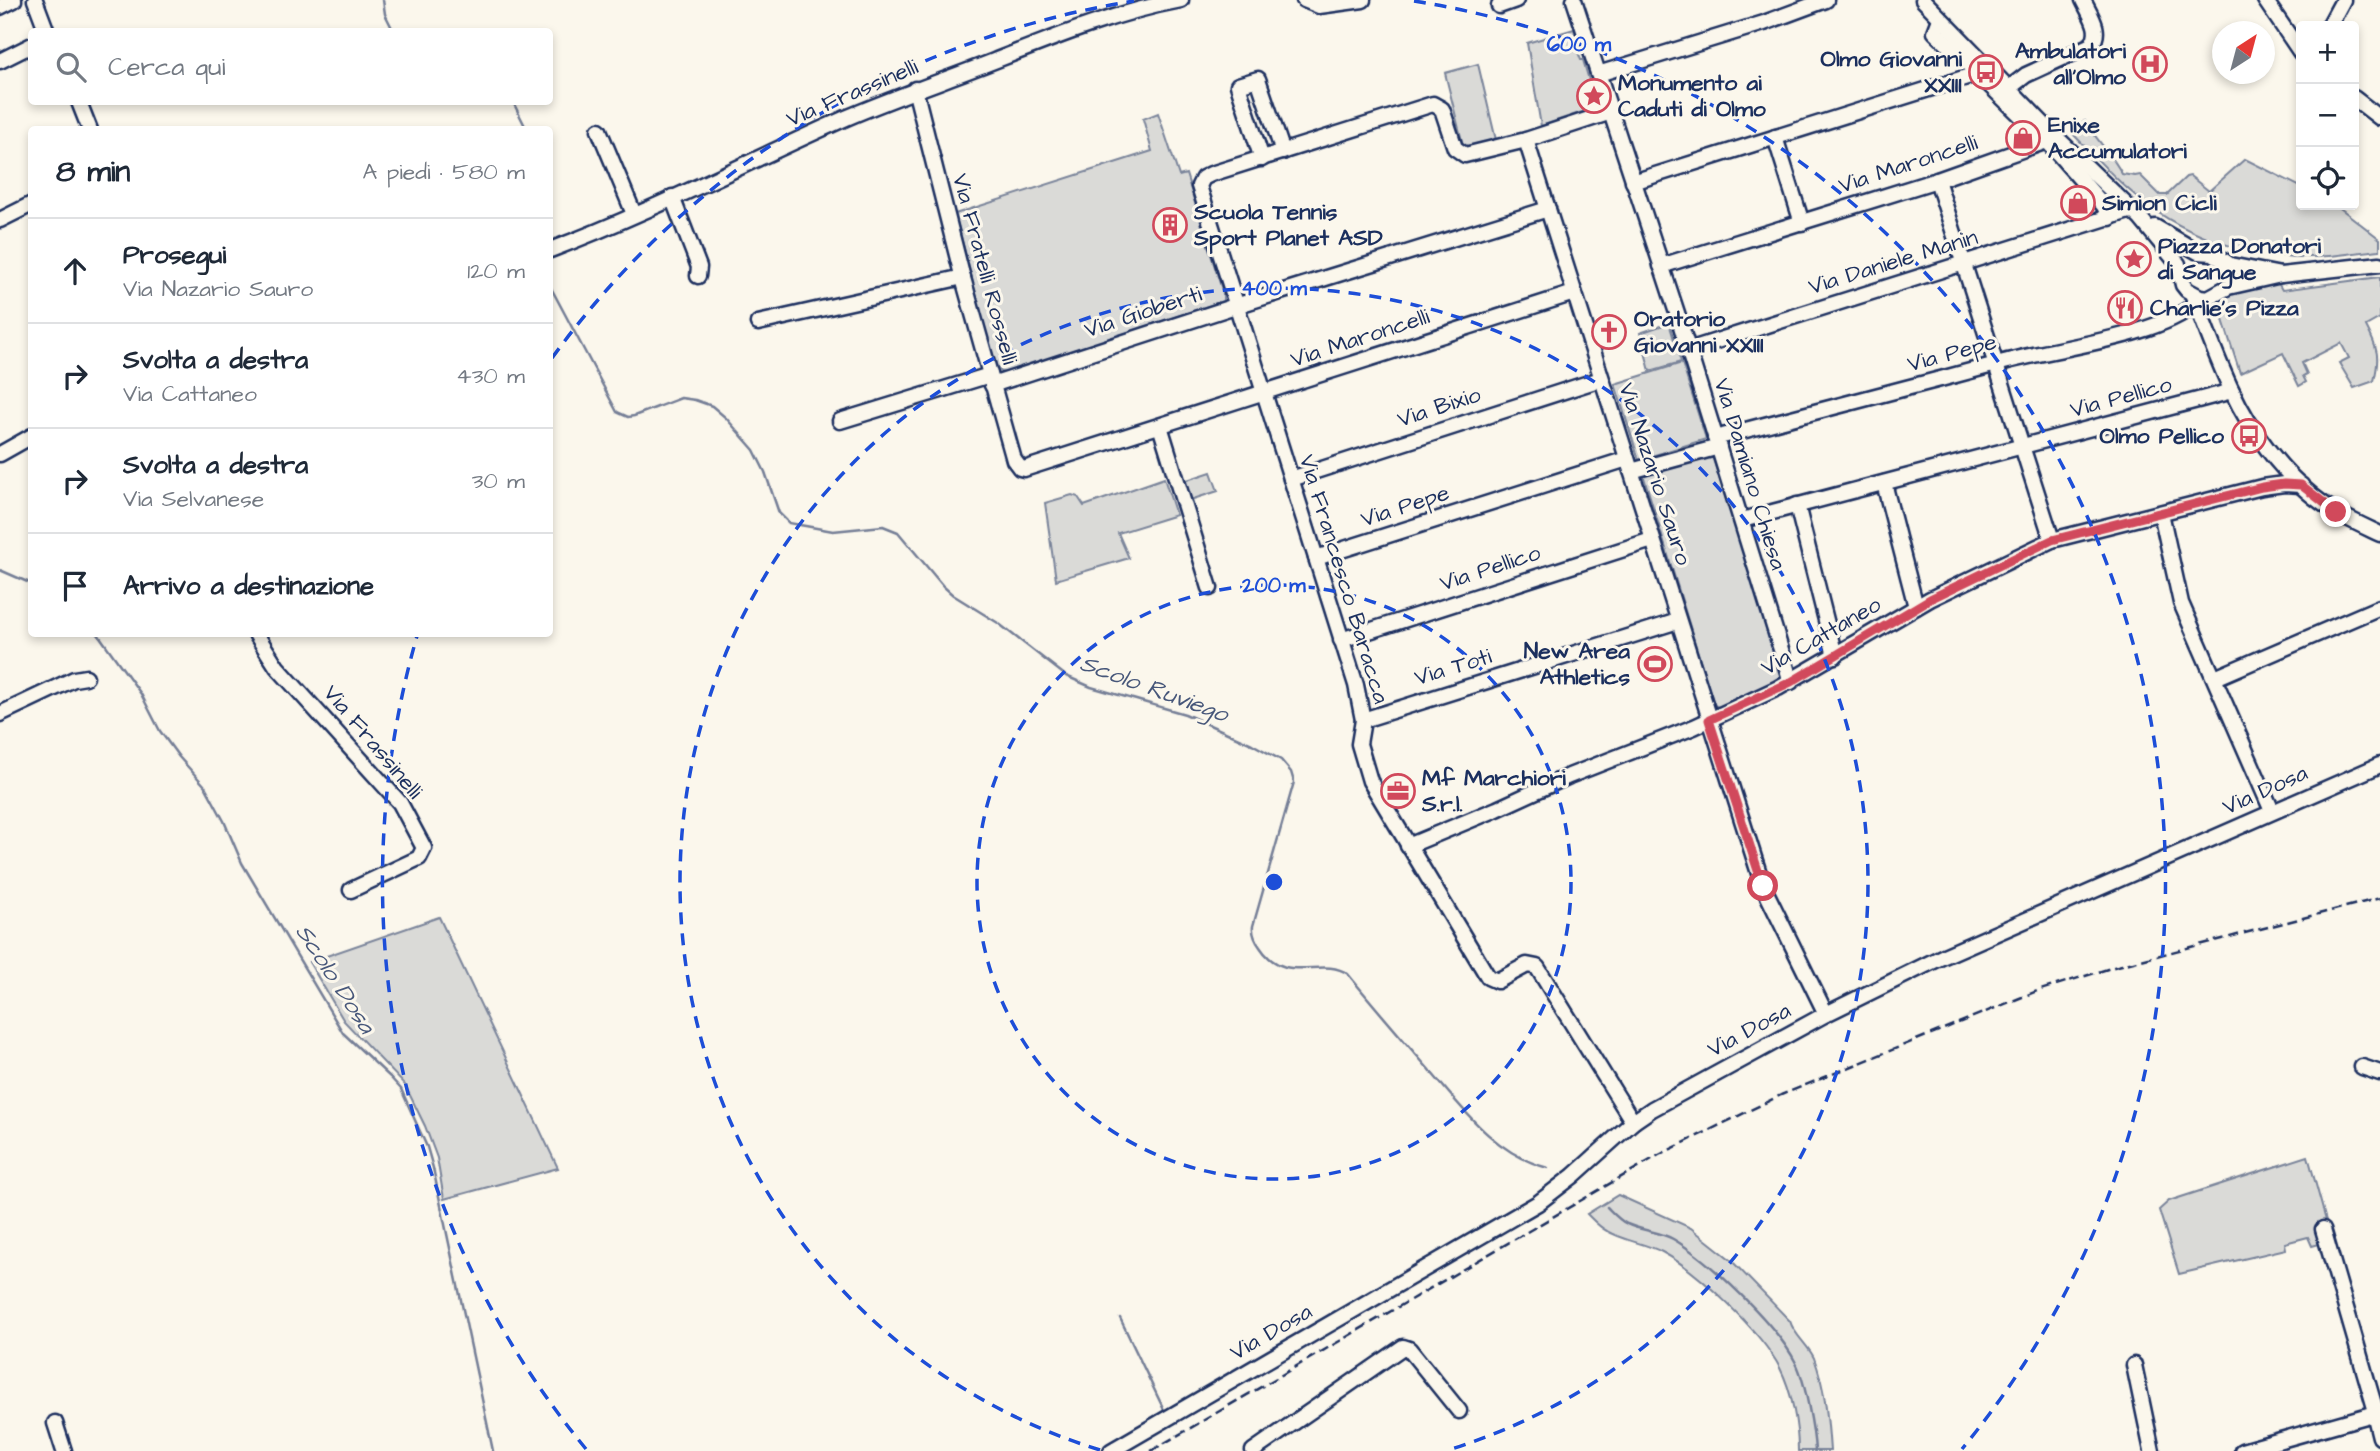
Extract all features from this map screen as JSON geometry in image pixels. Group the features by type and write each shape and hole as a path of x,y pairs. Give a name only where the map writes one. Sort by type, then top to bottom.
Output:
{"street":[{"path":"0,7 14,0"},
{"path":"35,0 46,28"},
{"name":"Via Frassinelli","path":"553,249 590,235 915,89 1065,33 1181,0"},
{"path":"1295,0 1304,0 1319,6 1330,2 1363,0"},
{"path":"1499,6 1516,0"},
{"name":"Via Damiano Chiesa","path":"1574,0 1661,265 1791,682"},
{"path":"1598,74 1764,23 1826,0"},
{"path":"2009,88 2025,75 2091,45 2096,30 2083,0"},
{"path":"2265,0 2296,45"},
{"path":"2332,21 2343,0"},
{"path":"1922,2 2009,88 2105,207 2110,218"},
{"path":"1940,19 1934,33 1974,72 2137,215 2171,254 2181,271 2183,285 2194,299 2232,391 2274,456 2301,485 2336,512 2380,534"},
{"path":"0,61 28,47"},
{"path":"1633,182 1967,77 1974,72"},
{"path":"1262,159 1238,85 1258,79 1283,152"},
{"name":"Via Fratelli Rosselli","path":"915,89 1014,460"},
{"path":"2359,101 2380,118"},
{"path":"1236,307 1199,183 1211,174 1433,104 1442,109 1455,149 1460,154 1469,155 1526,140 1611,112"},
{"path":"80,105 88,126"},
{"path":"599,130 634,214"},
{"path":"1775,137 1802,223"},
{"name":"Via Maroncelli","path":"1661,265 1937,180 2050,138"},
{"name":"Via Nazario Sauro","path":"1526,140 1763,886 1826,1014"},
{"path":"1937,180 2052,540"},
{"path":"672,197 699,267 698,276"},
{"path":"0,220 28,206"},
{"name":"Via Gioberti","path":"840,421 991,380 1236,307 1548,209"},
{"path":"2137,215 2198,252 2213,253 2224,263 2281,275"},
{"name":"Via Daniele Manin","path":"1688,350 2110,218 2137,215"},
{"path":"2181,271 2187,259 2198,252"},
{"path":"2224,263 2228,276 2210,311 2224,369"},
{"path":"2194,299 2281,275 2380,264"},
{"path":"758,323 963,276"},
{"name":"Via Maroncelli","path":"1014,460 1017,467 1024,469 1574,293"},
{"name":"Via Pepe","path":"1316,558 1629,465 1996,364 2145,328 2171,320 2188,310 2194,299"},
{"name":"Via Francesco Baracca","path":"1236,307 1356,685 1363,720 1359,744 1370,781 1488,978 1497,981 1530,964 1539,969 1633,1122"},
{"name":"Via Bixio","path":"1291,479 1601,379"},
{"name":"Via Pellico","path":"1742,520 2232,391"},
{"path":"1160,426 1210,588"},
{"path":"0,454 28,438"},
{"path":"2262,487 2273,471 2274,456"},
{"name":"Via Cattaneo","path":"2262,487 2290,474"},
{"path":"1884,482 1916,607"},
{"name":"Via Cattaneo","path":"1408,846 1569,776 1709,720 1791,682 1916,607 2052,540 2262,487 2301,485"},
{"path":"1797,505 1835,656"},
{"path":"2161,513 2181,603 2272,811"},
{"name":"Via Pellico","path":"1341,640 1652,540"},
{"path":"2215,678 2380,607"},
{"name":"Via Toti","path":"1363,720 1678,621"},
{"name":"Via Frassinelli","path":"258,637 277,667 400,803 424,848 419,858 351,890"},
{"path":"0,714 74,679 86,677"},
{"name":"Via Dosa","path":"1111,1451 1538,1203 1633,1122 1680,1093 1826,1014 1944,956 2380,765"},
{"path":"2362,1067 2380,1073"},
{"path":"2323,1229 2377,1413 2380,1437"},
{"path":"1253,1451 1403,1347 1409,1349 1459,1411"},
{"path":"2134,1365 2152,1451"},
{"path":"2242,1451 2377,1413"},
{"path":"55,1423 64,1451"}],"shaded area":[{"path":"1574,29 1576,36 1573,39 1583,60 1597,107 1541,126 1527,43"},
{"path":"1478,64 1496,140 1464,149 1445,73"},
{"path":"1158,113 1179,176 1186,174 1223,293 1223,301 1005,373 1001,372 986,333 955,214 1152,151 1143,119"},
{"path":"2085,121 2122,174 2140,175 2160,195 2167,195 2190,176 2209,191 2245,159 2296,184 2296,210 2342,210 2380,239 2380,250 2320,257 2286,256 2237,248 2213,240 2190,231 2148,206 2105,168 2068,129"},
{"path":"2380,277 2380,318 2366,326 2377,353 2374,381 2354,388 2339,363 2349,358 2341,343 2302,363 2307,374 2303,376 2306,382 2299,386 2283,353 2240,373 2218,304 2223,294 2278,283 2282,290"},
{"path":"1669,323 1681,362 1650,371 1640,333"},
{"path":"1682,363 1706,439 1639,460 1615,384"},
{"path":"1712,456 1784,677 1720,708 1714,705 1643,474"},
{"path":"1211,472 1218,491 1184,502 1178,483"},
{"path":"1164,478 1176,515 1118,533 1129,558 1056,580 1045,503 1072,495 1078,497 1084,506"},
{"path":"439,917 558,1168 444,1199 437,1158 405,1085 344,1021 309,962"},
{"path":"2308,1156 2328,1228 2323,1243 2312,1246 2308,1237 2285,1243 2286,1249 2179,1274 2159,1210 2169,1201"},
{"path":"1618,1195 1691,1228 1730,1259 1790,1321 1818,1369 1830,1451 1798,1451 1794,1408 1788,1387 1771,1353 1744,1320 1677,1261 1655,1249 1607,1231 1587,1214"}],"waterway":[{"name":"Scolo Ruviego","path":"383,0 385,14 392,28"},
{"name":"Scolo Ruviego","path":"514,105 525,126"},
{"name":"Scolo Ruviego","path":"553,292 617,412 628,417 634,416 681,398 712,406 754,450 765,472 779,513 789,523 833,531 883,526 898,532 953,595 998,623 1066,676 1091,687 1185,714 1281,760 1291,772 1294,782 1253,926 1253,934 1258,944 1270,959 1281,965 1292,968 1327,967 1348,974 1479,1126 1510,1152 1548,1168"},
{"name":"Scolo Dosa","path":"0,570 28,582"},
{"name":"Scolo Dosa","path":"100,637 141,694 160,731 205,786 242,863 343,1033 401,1089 427,1147 433,1168 493,1451"},
{"name":"Scolo Ruviego","path":"1607,1207 1627,1224 1667,1236 1688,1249 1723,1277 1774,1331 1796,1363 1803,1381 1815,1451"},
{"path":"1120,1318 1165,1412"}],"railway":[{"path":"1151,1451 1659,1155 1781,1095 2037,991 2114,967 2380,898"}],"place":[{"name":"Ambulatori all'Olmo","path":"2150,64"},
{"name":"Olmo Giovanni XXIII","path":"1986,72"},
{"name":"Monumento ai Caduti di Olmo","path":"1594,96"},
{"name":"Enixe Accumulatori","path":"2023,138"},
{"name":"Simion Cicli","path":"2078,203"},
{"name":"Scuola Tennis Sport Planet ASD","path":"1170,225"},
{"name":"Piazza Donatori di Sangue","path":"2134,259"},
{"name":"Charlie's Pizza","path":"2125,308"},
{"name":"Oratorio Giovanni XXIII","path":"1609,332"},
{"name":"Olmo Pellico","path":"2249,436"},
{"name":"New Area Athletics","path":"1655,664"},
{"name":"Mf Marchiori S.r.l.","path":"1398,791"}],"route":[{"path":"1763,886 1709,720 1791,682 1930,599 2052,540 2262,487 2284,484 2301,485 2336,512"}]}
